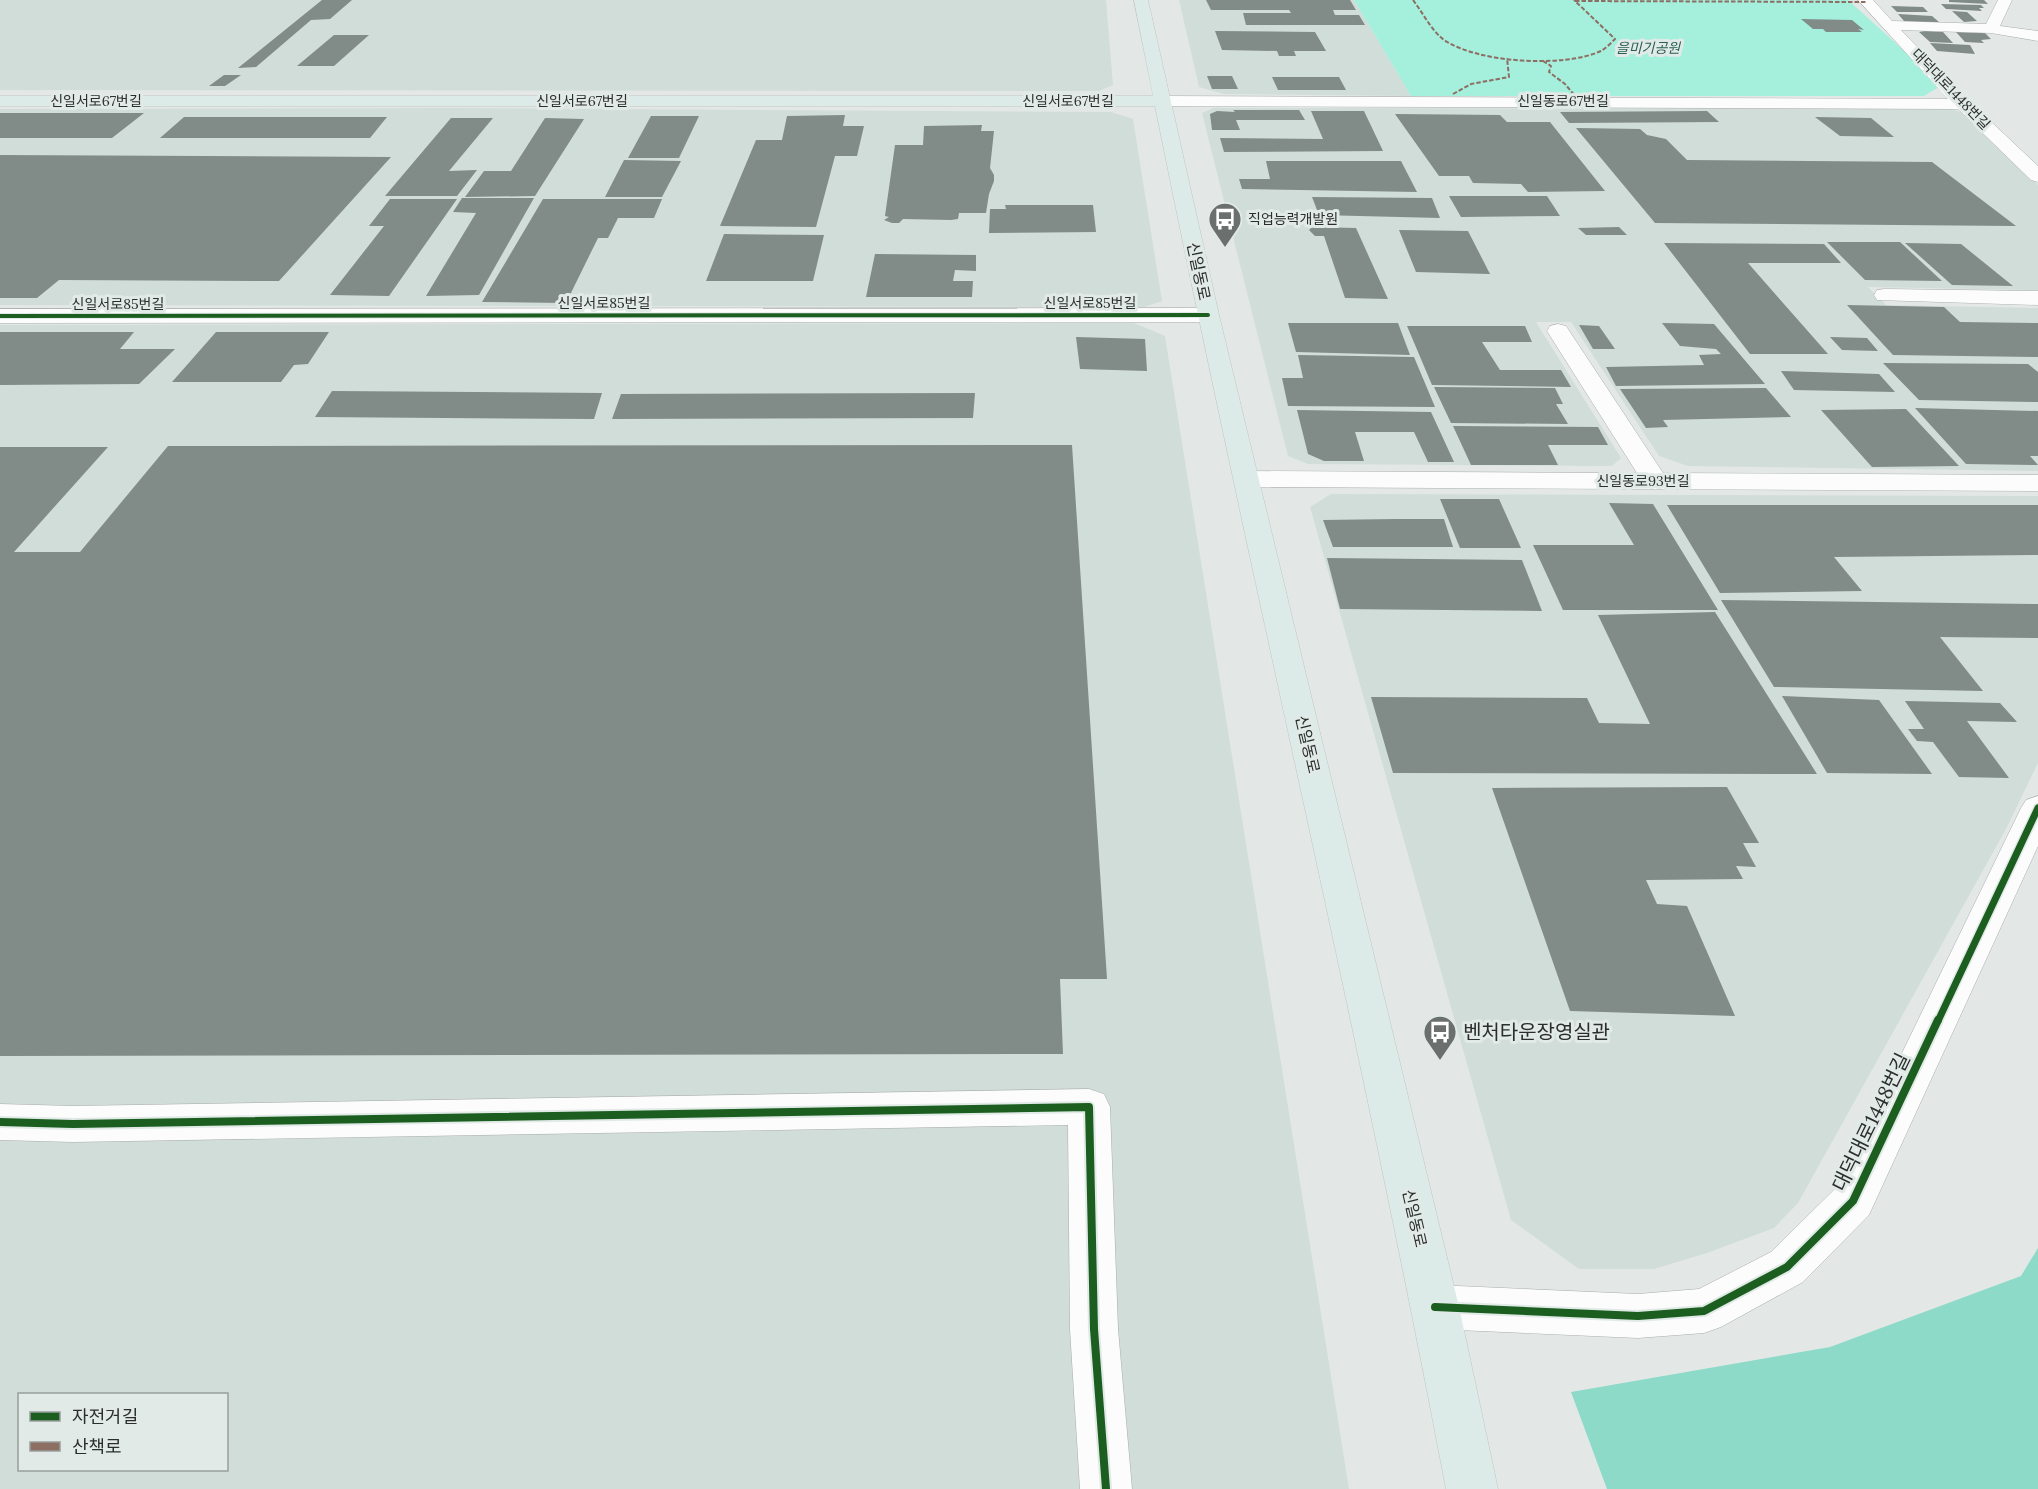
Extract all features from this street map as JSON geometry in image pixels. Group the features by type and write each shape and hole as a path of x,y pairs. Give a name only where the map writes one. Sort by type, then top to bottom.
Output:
{"main road":[{"name":"신일동로","path":"1141,0 1208,315 1435,1307 1472,1489"},
{"name":"신일서로67번길","path":"0,100 1163,101"}],"street":[{"name":"대덕대로1448번길","path":"1865,0 1962,104 2038,176"},
{"path":"1991,29 2005,0"},
{"path":"1945,15 1957,27"},
{"path":"1889,25 1991,29 2038,36"},
{"name":"신일동로67번길","path":"1163,101 1962,104"},
{"path":"1885,295 2038,298"},
{"name":"신일서로85번길","path":"0,316 1208,315"},
{"path":"1558,331 1655,481"},
{"name":"신일동로93번길","path":"1247,479 2038,483"},
{"name":"대덕대로1448번길","path":"1435,1307 1638,1316 1704,1311 1787,1267 1853,1201 2038,808"},
{"path":"0,1122 96,1124 1089,1107 1094,1329 1106,1489"}],"shaded area":[{"path":"0,0 1106,0 1113,85 1099,91 0,90"},
{"path":"1179,0 1354,0 1411,96 1224,94 1199,87"},
{"path":"450,108 1111,112 1133,119 1162,301 1144,307 0,305 0,109"},
{"path":"1213,108 1949,109 1970,114 2038,185 2038,290 1868,287 1886,305 2038,308 2038,471 1688,466 1659,456 1571,322 1536,322 1621,458 1612,466 1308,464 1288,456 1202,113"},
{"path":"1134,323 1165,336 1349,1489 0,1489 0,325"},
{"path":"1331,494 2038,496 2038,763 2006,829 1798,1203 1774,1228 1707,1253 1654,1269 1579,1269 1511,1220 1310,507"}],"green space":[{"name":"을미기공원","path":"1354,0 1848,0 1942,85 1924,96 1411,96"},
{"path":"2038,1248 2038,1489 1607,1489 1571,1392 1830,1347 2021,1276"}],"building":[{"path":"322,0 352,0 330,19 311,20 256,67 238,68"},
{"path":"1206,0 1350,0 1356,10 1333,10 1335,15 1359,15 1365,25 1246,25 1243,13 1291,13 1289,10 1211,10"},
{"path":"1949,0 1984,0 1988,4 1949,2"},
{"path":"1941,4 1981,5 1984,8 1979,8 1982,11 1946,9"},
{"path":"1891,6 1923,7 1928,12 1897,12"},
{"path":"1952,11 1967,12 1977,21 1964,22"},
{"path":"1898,14 1932,16 1939,22 1904,21"},
{"path":"1801,19 1852,20 1864,30 1858,29 1862,32 1826,32 1823,29 1813,29"},
{"path":"1215,31 1315,32 1326,51 1294,51 1296,56 1279,56 1277,51 1222,50"},
{"path":"1919,32 1943,32 1953,43 1930,42"},
{"path":"1956,32 1985,33 1991,39 1981,40 1984,43 1965,42"},
{"path":"334,35 369,35 334,66 297,66"},
{"path":"1930,43 1970,45 1975,54 1937,51"},
{"path":"224,75 241,75 225,86 209,86"},
{"path":"1207,76 1232,76 1238,89 1212,89"},
{"path":"1272,77 1339,77 1346,90 1278,90"},
{"path":"1233,110 1299,110 1305,120 1236,120 1240,130 1212,130 1210,114 1217,111 1235,112"},
{"path":"1311,111 1364,111 1383,151 1224,152 1220,138 1323,139"},
{"path":"1707,111 1719,122 1569,123 1560,112"},
{"path":"0,113 144,113 112,138 0,138"},
{"path":"1395,114 1500,115 1507,122 1550,122 1605,191 1528,192 1521,184 1473,183 1469,176 1439,176"},
{"path":"845,115 843,126 864,126 857,156 835,156 816,227 720,226 756,140 782,140 787,116"},
{"path":"651,116 699,116 679,158 628,158"},
{"path":"184,117 387,117 370,138 160,138"},
{"path":"1815,117 1871,118 1894,137 1840,136"},
{"path":"451,118 493,118 449,171 477,170 457,196 385,196"},
{"path":"545,118 584,119 535,196 465,197 484,171 511,171"},
{"path":"982,125 981,131 994,131 990,168 994,181 986,213 959,213 958,219 951,220 903,219 899,223 892,223 884,220 889,217 885,216 895,145 923,145 924,126"},
{"path":"1576,128 1640,129 1647,135 1666,139 1687,160 1932,162 2016,226 1655,223"},
{"path":"0,155 391,157 279,281 59,280 37,298 0,298"},
{"path":"624,160 681,161 662,197 605,197"},
{"path":"1266,161 1401,161 1417,192 1242,189 1239,179 1270,179"},
{"path":"1449,196 1547,196 1560,216 1461,217"},
{"path":"1312,197 1432,198 1440,218 1319,215"},
{"path":"462,198 534,198 479,295 426,296 476,213 453,212"},
{"path":"390,199 457,199 389,296 330,295 384,226 369,226"},
{"path":"543,199 662,199 654,218 618,218 608,238 598,238 566,303 482,302"},
{"path":"1005,205 1093,205 1096,232 989,233 990,209 1006,209"},
{"path":"1312,227 1356,228 1388,299 1345,298 1324,236 1315,236 1309,230"},
{"path":"1619,227 1627,235 1586,235 1578,228"},
{"path":"1399,230 1468,231 1490,274 1416,272"},
{"path":"724,234 824,235 813,281 706,281"},
{"path":"1827,242 1900,242 1942,281 1865,280"},
{"path":"1664,243 1824,244 1841,263 1748,263 1828,354 1750,354"},
{"path":"1905,243 1961,244 2013,286 1952,285"},
{"path":"875,254 976,255 976,271 955,270 953,281 973,281 972,297 866,297"},
{"path":"1847,305 1944,307 1960,322 2038,323 2038,357 1893,355"},
{"path":"1288,323 1398,323 1410,355 1296,352"},
{"path":"1662,323 1714,324 1765,384 1616,386 1606,367 1704,365 1699,355 1721,354 1716,349 1680,346"},
{"path":"1579,325 1599,326 1615,349 1593,349"},
{"path":"1407,326 1525,326 1532,342 1482,342 1500,370 1561,370 1571,387 1432,385"},
{"path":"0,332 134,332 120,349 175,349 139,384 0,385"},
{"path":"216,332 329,332 308,364 294,365 281,382 172,382"},
{"path":"1076,337 1145,339 1147,371 1080,369"},
{"path":"1830,337 1867,338 1878,351 1842,350"},
{"path":"1298,355 1414,357 1435,407 1288,406 1282,378 1303,378"},
{"path":"1883,363 2028,364 2038,372 2038,402 1919,400"},
{"path":"1781,371 1879,374 1895,392 1794,390"},
{"path":"1434,387 1555,388 1563,404 1556,404 1568,424 1451,423"},
{"path":"1766,388 1791,417 1663,420 1668,427 1646,428 1620,389"},
{"path":"332,391 602,393 594,419 315,417"},
{"path":"975,393 973,418 612,419 621,394"},
{"path":"1915,408 2038,411 2038,456 2030,456 2038,465 1966,464"},
{"path":"1906,409 1959,466 1872,467 1821,410"},
{"path":"1297,410 1431,412 1454,462 1428,462 1414,432 1355,432 1364,461 1324,461 1308,454"},
{"path":"1453,426 1598,427 1608,445 1548,445 1558,465 1471,465"},
{"path":"1072,445 1107,979 1060,979 1063,1054 0,1056 0,447 108,447 14,552 80,552 168,446"},
{"path":"1440,499 1499,499 1521,548 1460,548"},
{"path":"1609,503 1653,504 1718,610 1563,610 1533,545 1634,545"},
{"path":"1667,505 2038,505 2038,555 1834,557 1862,591 1720,593"},
{"path":"1444,519 1453,547 1333,547 1323,520"},
{"path":"1327,558 1522,560 1542,611 1340,609"},
{"path":"1721,600 2038,604 2038,638 1940,637 1983,691 1774,687"},
{"path":"1715,612 1817,774 1393,773 1371,697 1587,698 1599,723 1650,724 1598,615"},
{"path":"1782,696 1879,700 1932,774 1827,773"},
{"path":"1905,701 2000,703 2017,722 1967,721 2009,778 1959,777 1933,742 1917,741 1908,729 1924,729"},
{"path":"1727,787 1759,843 1743,843 1756,867 1736,866 1743,879 1646,880 1657,904 1687,906 1735,1016 1570,1011 1492,788"}],"marked path":[{"path":"1413,0 1432,27 1445,40 1481,54 1533,60 1584,57 1603,50 1615,39 1574,0"},
{"path":"1575,1 1867,2"},
{"path":"1453,94 1464,86 1509,77 1507,58"},
{"path":"1543,61 1551,66 1549,72 1565,84 1575,96"}],"cycle path":[{"path":"0,316 1208,315"},
{"path":"1435,1307 1638,1316 1704,1311 1787,1267 1853,1201 2038,808"},
{"path":"0,1122 73,1124 1089,1107 1094,1329 1106,1489"}],"place":[{"name":"직업능력개발원","path":"1225,248"},
{"name":"벤처타운장영실관","path":"1440,1061"}]}
